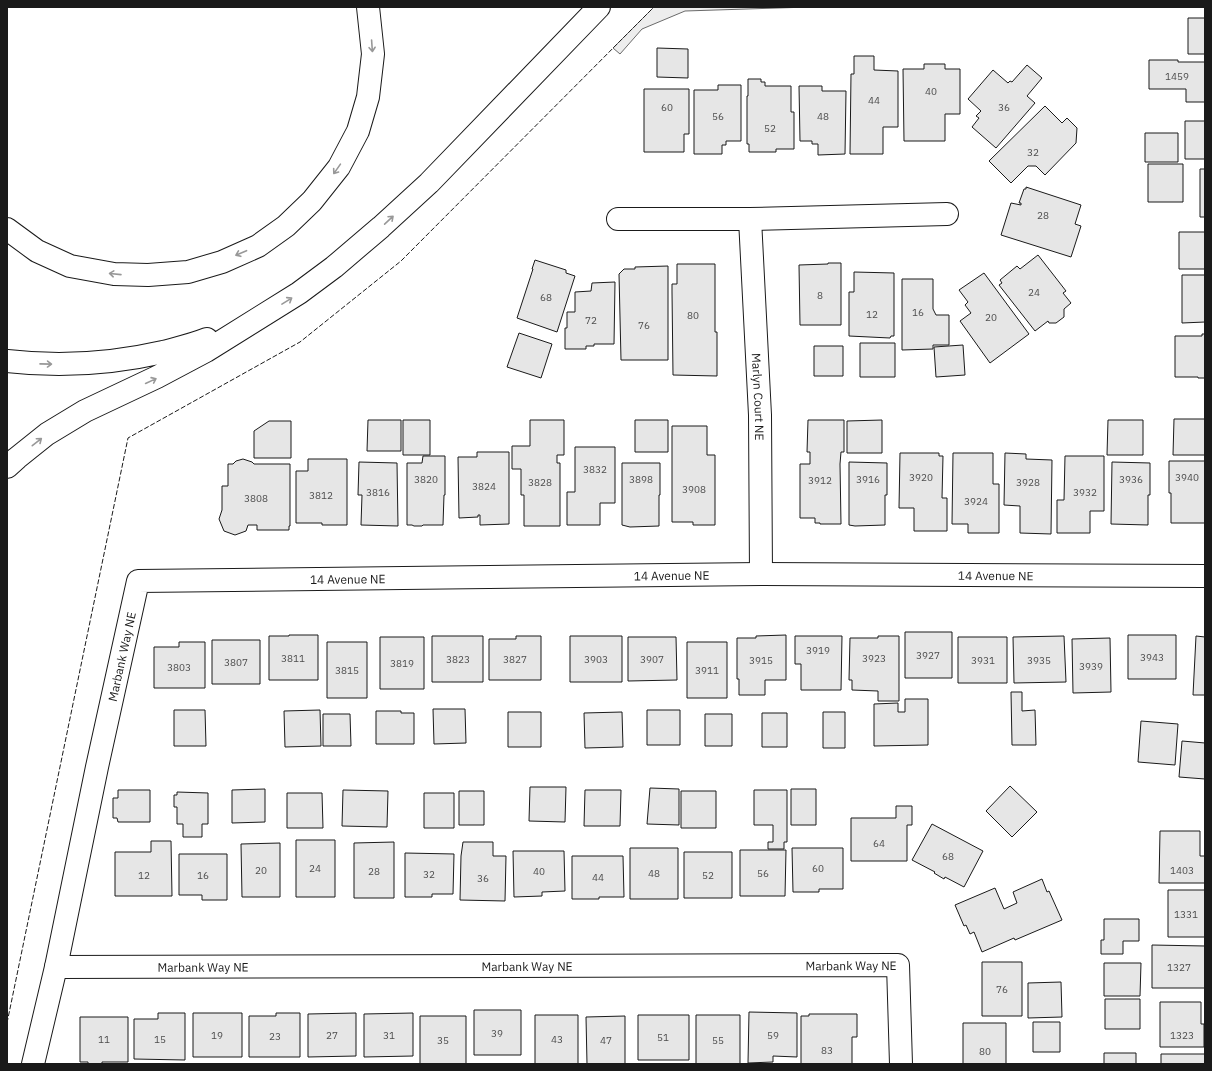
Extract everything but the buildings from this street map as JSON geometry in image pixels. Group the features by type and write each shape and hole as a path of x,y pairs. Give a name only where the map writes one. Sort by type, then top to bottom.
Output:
{"main road":[{"path":"7,229 37,251 70,266 114,274 148,275 188,272 222,262 258,246 286,226 312,201 339,167 358,131 368,96 373,54 370,13 368,7"},
{"path":"7,467 47,434 85,411 157,378 206,351 299,293 334,267 381,227 429,182 599,7"},
{"path":"618,219 750,219 947,214"},
{"name":"Marlyn Court NE","path":"750,219 760,415 761,574"},
{"path":"7,361 31,364 72,365 109,362 192,345 259,318"},
{"name":"14 Avenue NE","path":"138,581 761,574 1205,576"},
{"name":"Marbank Way NE","path":"33,1064 56,967 96,767 138,581"},
{"name":"Marbank Way NE","path":"56,967 898,965 901,1064"}],"shaded area":[{"path":"654,7 809,7 685,11 642,29 620,54 613,48"}],"fence":[{"path":"7,1023 128,438 300,342 401,261 654,7"}]}
